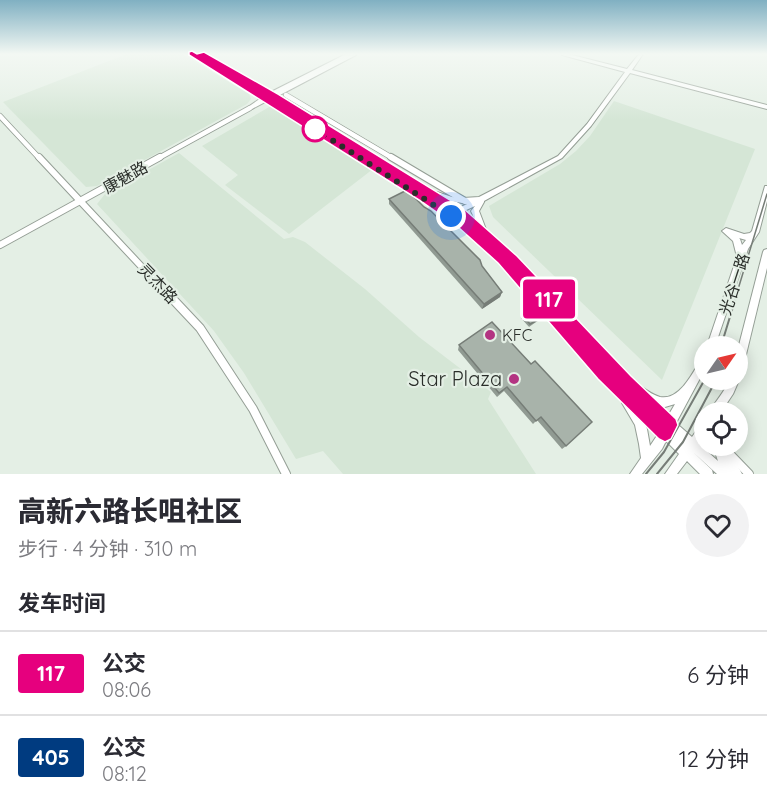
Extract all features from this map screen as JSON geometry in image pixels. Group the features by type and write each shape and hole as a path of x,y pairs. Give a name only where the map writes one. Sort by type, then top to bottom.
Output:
{"main road":[{"path":"232,76 297,111 424,189 453,213 502,259 637,416 645,435 646,459"},
{"path":"235,76 250,86 256,97 255,103 250,108"},
{"name":"康魅路","path":"250,108 308,76"},
{"name":"康魅路","path":"289,86 309,76"},
{"path":"453,213 560,157 582,134 624,76"},
{"path":"648,76 767,107"},
{"path":"250,86 275,88 289,86"},
{"path":"289,86 286,95 297,111"},
{"path":"269,97 278,106 453,213 493,241"},
{"path":"250,108 265,104 278,106"},
{"name":"光谷一路","path":"715,336 741,257 755,231 767,188"},
{"path":"424,189 444,197 465,201 483,197"},
{"path":"483,197 475,211 481,227 667,429"},
{"path":"741,257 736,239 726,231 744,237 752,236 755,231"},
{"name":"光谷一路","path":"746,336 767,252"},
{"path":"603,374 667,429 689,450 708,474"},
{"path":"626,382 655,400 669,403 676,400 694,382"},
{"path":"635,474 667,429 694,383"},
{"path":"722,402 730,391"},
{"path":"726,402 730,391"},
{"path":"670,474 694,443"},
{"path":"689,450 725,474"},
{"path":"722,456 737,474"}],"street":[{"path":"286,95 465,201"},
{"name":"康魅路","path":"0,245 250,108"},
{"name":"灵杰路","path":"0,116 200,328 253,409 286,474"},
{"path":"730,456 749,474"}],"shaded area":[{"path":"70,76 219,76 249,94 251,99 247,104 97,186 86,187 3,102"},
{"path":"614,101 755,149 662,380 493,217 489,206 560,164 576,151 590,136"},
{"path":"271,106 373,169 289,234 225,185 238,175 202,146"},
{"path":"179,153 284,239 293,237 305,242 365,289 419,337 491,392 488,399 536,474 343,474 323,451 296,459 244,373 214,331 97,204 105,194"}],"building":[{"path":"407,190 480,260 502,292 484,304 389,199"},
{"path":"529,311 538,320 530,324 522,315"},
{"name":"Star Plaza","path":"492,322 531,364 535,361 592,422 566,446 541,417 536,421 507,387 499,393 459,345"}],"tram line":[{"path":"736,296 767,194"},
{"path":"724,336 737,294"},
{"path":"646,474 664,452 699,390"},
{"path":"657,474 683,442 711,390"}],"bus line":[{"name":"117","path":"229,76 423,197 462,224 502,259 603,374 665,434 670,425 626,382 513,260 459,211 239,76"}],"place":[{"name":"KFC","path":"490,335"},
{"name":"Star Plaza","path":"514,379"}],"route":[{"path":"315,129 451,216"}]}
